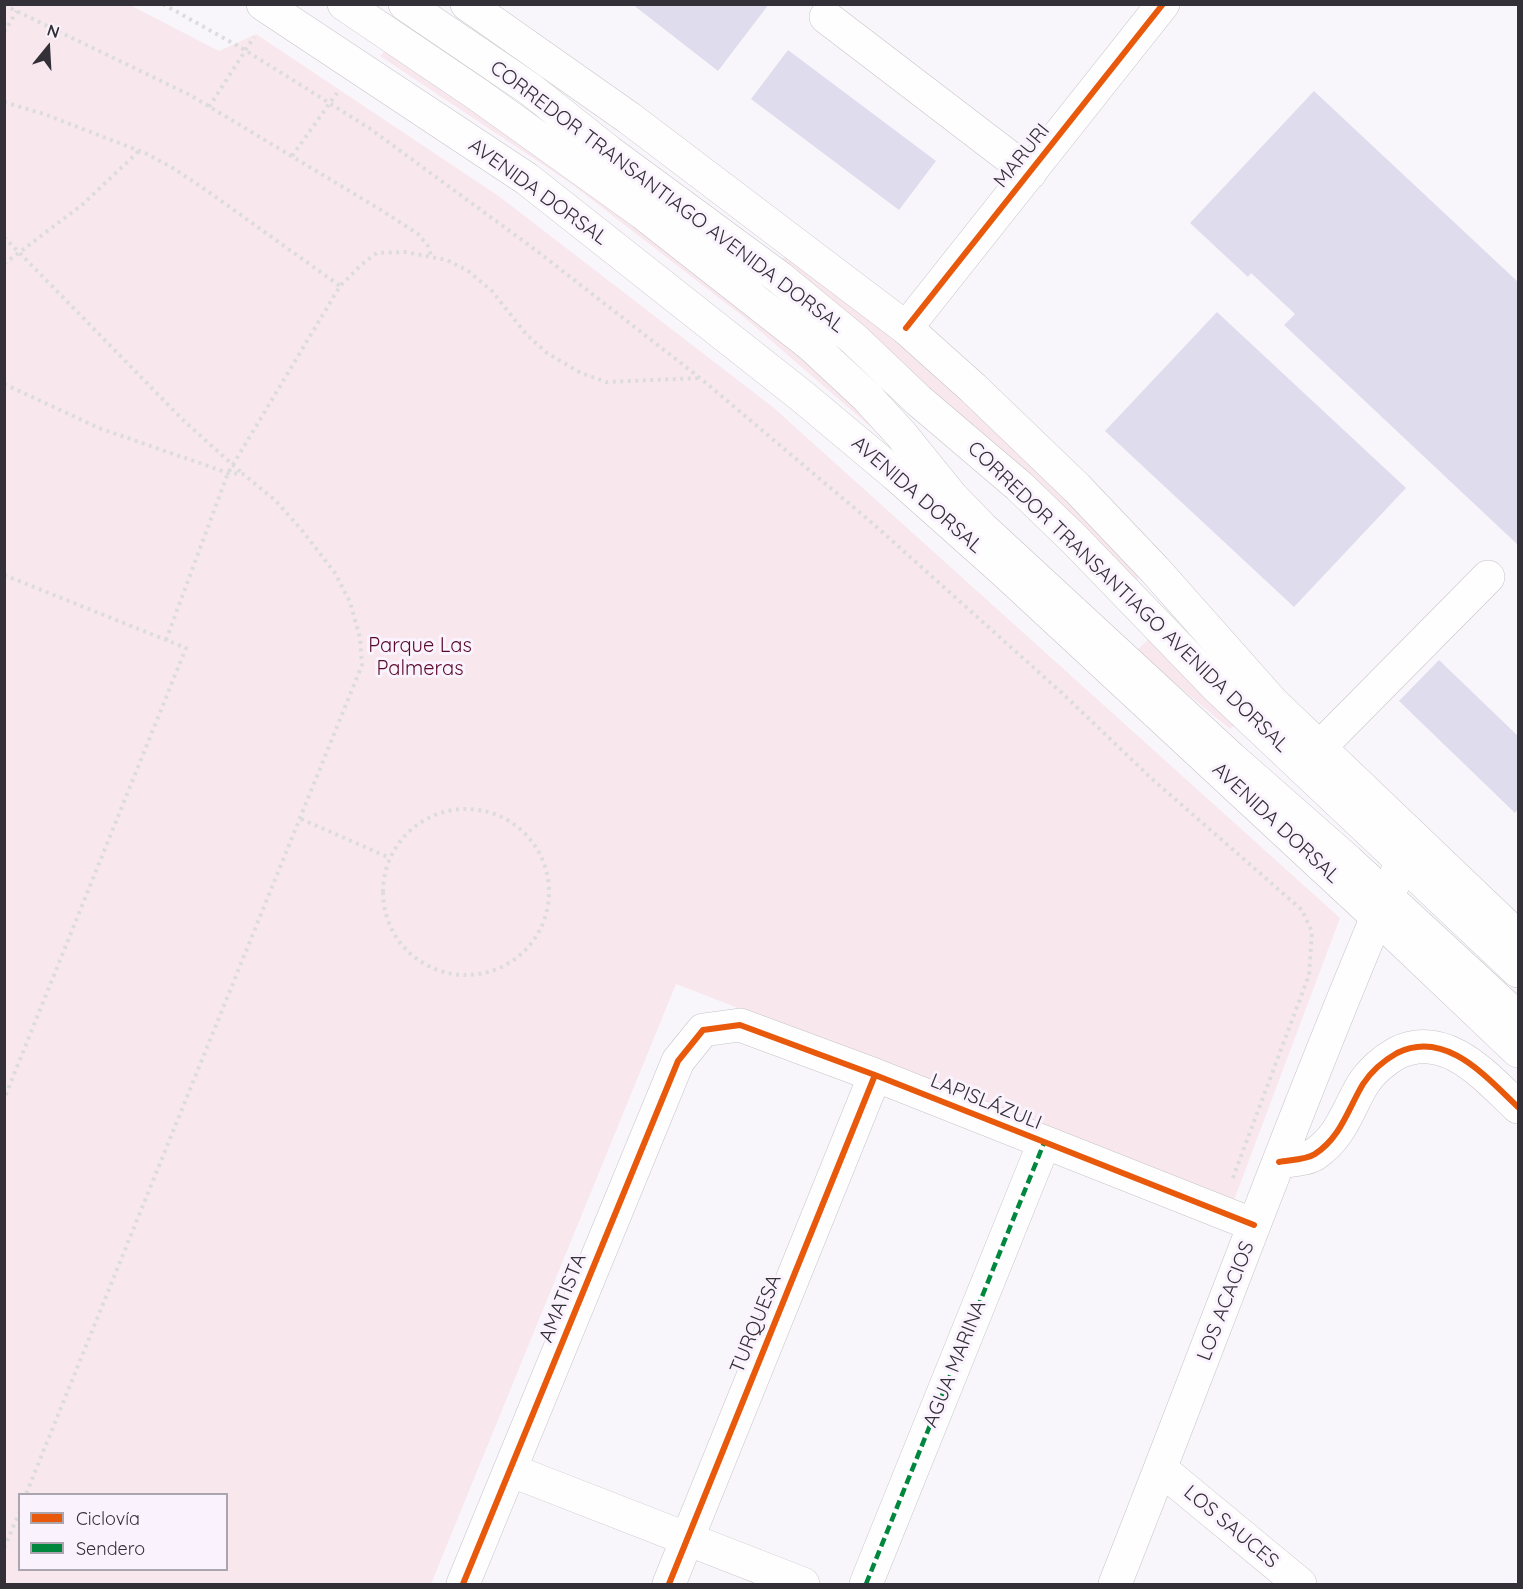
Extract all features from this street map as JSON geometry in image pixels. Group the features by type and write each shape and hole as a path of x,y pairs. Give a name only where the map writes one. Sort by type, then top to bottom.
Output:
{"street":[{"name":"CORREDOR TRANSANTIAGO AVENIDA DORSAL","path":"405,4 530,89 609,152 780,279 854,339 918,400 1019,486 1074,538 1216,687 1518,970"},
{"path":"467,4 629,118 906,328 973,388 1077,488 1155,570 1273,703 1518,937"},
{"name":"MARURI","path":"906,328 1163,4"},
{"name":"CORREDOR TRANSANTIAGO AVENIDA DORSAL","path":"352,7 634,206 810,344 867,397 900,433 951,496 982,528 1232,759 1382,907 1518,1017"},
{"path":"331,48 352,7"},
{"path":"826,16 1030,173"},
{"name":"AVENIDA DORSAL","path":"260,19 331,48 527,179 811,404 895,474 1382,907 1518,1051"},
{"path":"1319,748 1488,577"},
{"name":"LOS ACACIOS","path":"1115,1584 1331,1024 1401,862 1403,829"},
{"name":"LAPISLÁZULI","path":"703,1030 740,1025 875,1075 1254,1225"},
{"name":"AMATISTA","path":"463,1584 678,1061 703,1030"},
{"path":"1279,1162 1312,1156 1332,1141 1373,1070 1387,1058 1404,1050 1418,1047 1433,1048 1447,1050 1460,1056 1479,1070 1518,1107"},
{"name":"TURQUESA","path":"669,1584 875,1075"},
{"name":"AGUA MARINA","path":"866,1584 1044,1143"},
{"name":"LOS SAUCES","path":"1161,1468 1300,1584"},
{"path":"510,1470 803,1584"}],"path":[{"path":"163,4 245,50 369,128 537,251 700,378 872,522 1062,693 1151,778 1302,910 1312,932 1309,975 1220,1212"},
{"path":"4,5 190,95 418,234 428,246 431,256"},
{"path":"4,32 17,10"},
{"path":"209,107 245,50 260,19"},
{"path":"291,156 340,90"},
{"path":"4,102 44,114 139,151 173,168 340,286"},
{"path":"4,264 83,204 139,151"},
{"path":"4,237 183,420 281,507 301,528 335,573 350,602 360,638 362,665 26,1493"},
{"path":"166,640 228,473 340,286 377,253 405,252 431,256 447,260 468,271 502,303 526,334 547,353 581,373 606,382 700,378"},
{"path":"4,384 99,428 228,473 243,474"},
{"path":"4,575 186,648 4,1099"},
{"path":"463,808 490,812 515,824 534,843 546,867 549,894 544,921 531,944 511,962 486,973 458,975 432,968 408,953 391,930 383,904 383,876 390,858 393,849 411,828 435,814 463,808"},
{"path":"301,819 390,858"},
{"path":"4,1548 18,1516"}],"green space":[{"name":"Parque Las Palmeras","path":"5,5 130,5 219,51 256,34 500,197 774,408 1340,918 1234,1200 676,984 431,1584 5,1584"},
{"path":"392,43 607,194 872,415 880,435 745,318 569,182 380,56"},
{"path":"788,253 857,306 999,433 1142,574 1134,582 780,261"},
{"path":"1152,636 1237,722 1230,729 1136,651"}],"building":[{"path":"632,4 769,4 718,71"},
{"path":"788,50 936,161 899,210 751,99"},
{"path":"1314,91 1518,282 1518,545 1284,325 1295,314 1251,273 1248,277 1190,223"},
{"path":"1217,312 1406,488 1294,607 1105,431"},
{"path":"1439,660 1518,736 1518,809 1515,813 1399,701"}],"marked path":[{"path":"866,1584 1044,1143"}],"cycle path":[{"path":"906,328 1163,4"},
{"path":"463,1584 678,1061 703,1030 740,1025 875,1075 1254,1225"},
{"path":"1279,1162 1307,1158 1324,1147 1338,1131 1370,1074 1392,1056 1415,1047 1432,1047 1464,1060 1479,1070 1518,1107"},
{"path":"669,1584 875,1075"}]}
